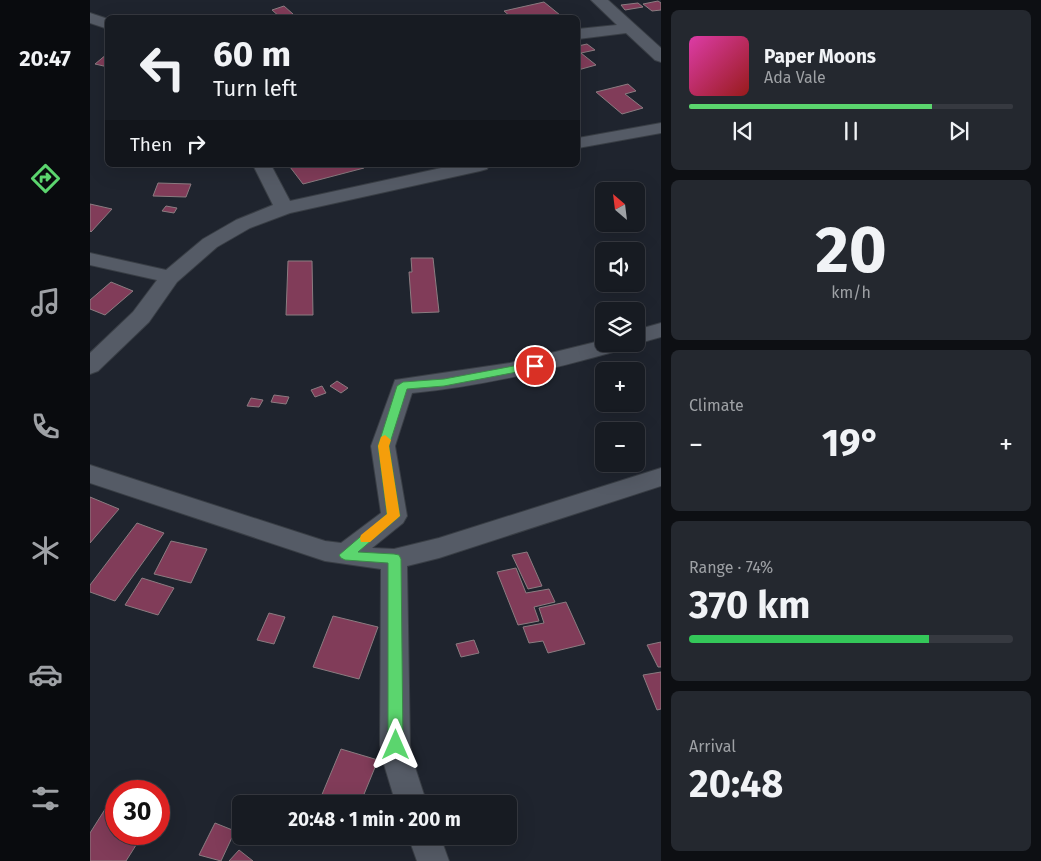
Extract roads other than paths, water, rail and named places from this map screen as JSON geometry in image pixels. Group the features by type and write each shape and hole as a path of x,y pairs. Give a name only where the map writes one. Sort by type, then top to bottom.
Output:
{"street":[{"path":"599,0 660,55"},
{"path":"90,18 105,23"},
{"path":"580,34 628,28"},
{"path":"580,143 661,128"},
{"path":"263,167 284,208"},
{"path":"90,366 141,317 170,277 218,238 243,224 284,208 471,167"},
{"path":"90,260 170,277"},
{"path":"645,335 661,330"},
{"path":"345,555 394,516 383,446 403,386 444,383 516,370 595,349"},
{"path":"90,474 325,552 367,558 394,559 439,548 661,477"},
{"path":"394,559 396,745 400,770 409,795"},
{"path":"427,845 433,861"}]}
